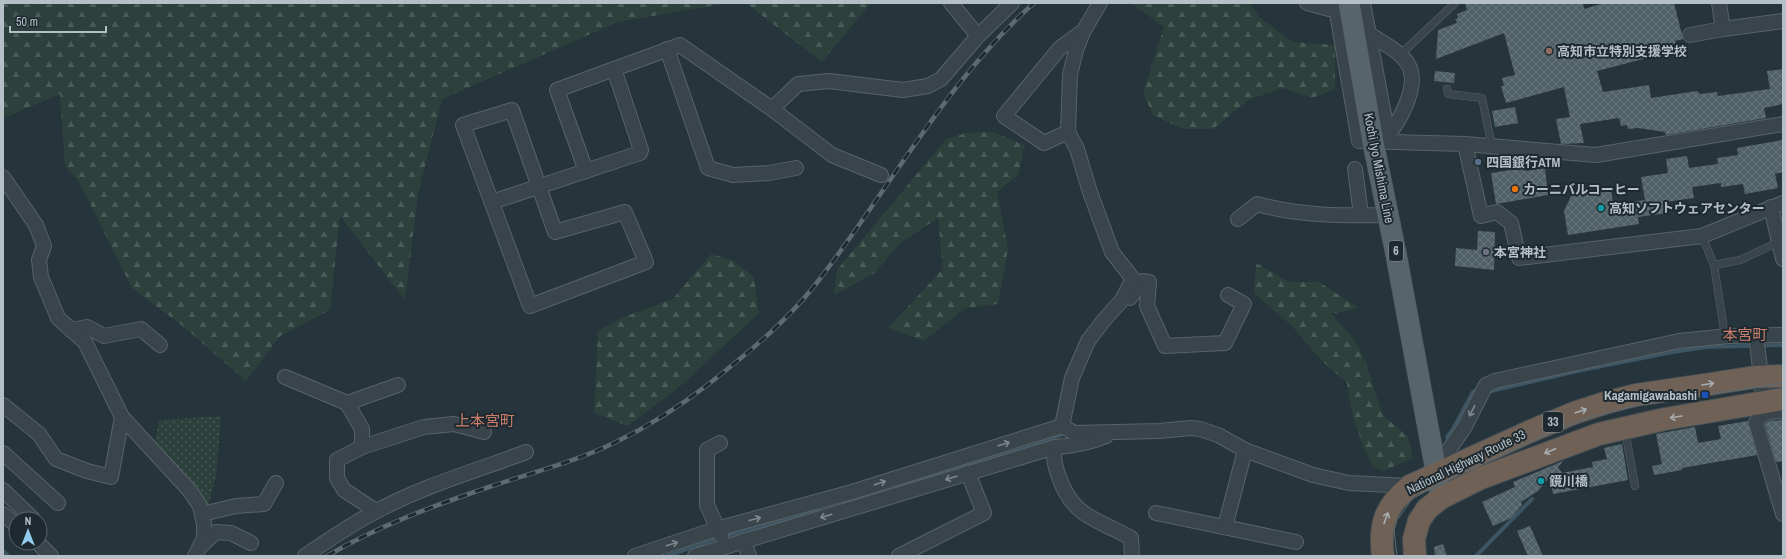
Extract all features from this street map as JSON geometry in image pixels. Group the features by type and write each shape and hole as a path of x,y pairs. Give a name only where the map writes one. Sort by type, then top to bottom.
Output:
{"highway":[{"name":"National Highway Route 33","path":"1383,556 1381,540 1383,526 1388,510 1398,496 1410,486 1443,471 1566,416 1605,403 1636,395 1761,377 1783,376"},
{"name":"National Highway Route 33","path":"1414,554 1414,539 1419,521 1427,509 1442,498 1481,478 1599,434 1664,419 1777,404"}],"main road":[{"name":"Kochi Iyo Mishima Line","path":"1341,4 1381,140 1388,214 1443,471 1442,498"}],"street":[{"path":"951,3 978,36"},
{"path":"772,109 798,84 829,81 903,90 928,86 942,79 978,36 1012,3"},
{"path":"1062,426 1072,378 1088,341 1097,328 1122,300 1132,279 1112,252 1076,149 1068,132 1070,75 1076,50 1083,32 1100,3"},
{"path":"1307,3 1329,9 1341,4"},
{"path":"1363,3 1381,140"},
{"path":"1719,3 1723,28"},
{"path":"1690,35 1723,28 1783,21"},
{"path":"1068,132 1044,143 1004,116 1060,48 1083,32"},
{"path":"1368,33 1400,55 1407,63 1412,73 1412,83 1406,103 1393,131 1381,140"},
{"path":"586,171 557,90 680,45 772,109 832,155 881,175"},
{"path":"667,49 708,168 733,175 769,173 796,168"},
{"path":"492,202 640,153 641,150 614,69"},
{"path":"512,110 555,232 625,212 646,262 530,306 492,202 463,125 512,110"},
{"path":"1381,140 1465,144 1596,155 1783,124"},
{"path":"1465,144 1481,216 1497,212 1512,223 1519,258 1702,236 1777,205 1783,259"},
{"path":"1354,169 1361,215"},
{"path":"3,177 36,225 44,246 39,260 41,277 58,318 85,342 122,417 190,491 200,506 204,524 204,538 198,551"},
{"path":"1238,219 1257,204 1281,211 1310,214 1388,214"},
{"path":"1097,328 1108,326 1143,281 1149,282 1147,306 1165,346 1225,342 1244,304 1228,295"},
{"path":"71,330 87,328 104,336 141,329 160,345"},
{"path":"1443,471 1446,454 1464,428 1486,385 1495,381 1679,341 1725,336 1757,342 1783,335"},
{"path":"1757,342 1761,377 1777,404 1758,417 1756,423 1783,514"},
{"path":"285,377 347,403 362,429 362,447"},
{"path":"347,403 398,385"},
{"path":"3,405 38,434 56,459 87,471 111,477 122,417"},
{"path":"376,511 344,490 337,478 337,460 362,447 424,427 454,424 484,432"},
{"path":"635,556 721,535 1062,426 1074,433 1159,431 1191,428 1200,429 1218,435 1245,450 1313,475 1349,483 1410,486"},
{"path":"695,556 1055,447 1075,446 1094,442 1114,432"},
{"path":"720,443 707,450 707,505 721,535"},
{"path":"1055,447 1053,462 1066,497 1082,513 1131,538 1132,556"},
{"path":"1225,527 1245,450"},
{"path":"305,556 336,534 376,511 431,487 526,452"},
{"path":"3,453 58,503"},
{"path":"899,556 984,513 968,473"},
{"path":"202,514 236,506 264,504 276,484"},
{"path":"3,490 25,511"},
{"path":"1156,513 1296,542"},
{"path":"198,551 216,532 231,533 251,543"},
{"path":"721,535 749,532 771,532"},
{"path":"744,541 749,556"}],"lane":[{"path":"1400,55 1455,3"},
{"path":"1448,89 1448,94 1482,98 1492,147"},
{"path":"1702,236 1714,265 1725,336"},
{"path":"1714,265 1740,260 1781,241"},
{"path":"1624,428 1635,486"}],"green space":[{"path":"3,3 728,3 618,22 442,99 418,194 405,300 340,216 330,310 280,336 246,381 184,327 132,288 78,180 65,166 60,94 3,118"},
{"path":"746,3 871,3 822,62"},
{"path":"1131,3 1250,3 1259,17 1293,42 1335,45 1335,89 1312,98 1283,88 1248,100 1213,129 1183,129 1153,115 1143,93 1164,27"},
{"path":"993,132 1025,145 1018,175 997,192 1008,250 998,304 965,308 924,341 888,328 943,269 938,218 899,244 875,273 834,295 837,270 946,139 966,133"},
{"path":"711,254 732,260 754,277 759,313 683,384 628,426 594,413 598,331 621,318 673,299"},
{"path":"1256,263 1289,282 1319,282 1359,308 1331,314 1355,340 1366,363 1382,414 1408,437 1413,458 1383,471 1373,467 1365,451 1353,417 1347,383 1322,361 1292,326 1254,293"},
{"path":"221,416 216,476 208,507 205,507 155,444 159,420"}],"building":[{"name":"高知市立特別支援学校","path":"1465,3 1583,3 1584,9 1604,3 1674,3 1683,39 1675,41 1678,50 1597,71 1603,92 1649,85 1651,98 1697,91 1700,94 1717,92 1718,96 1770,89 1767,71 1783,69 1783,104 1764,108 1766,118 1666,135 1665,132 1638,128 1628,129 1627,125 1621,126 1619,118 1580,124 1584,143 1561,144 1556,119 1570,117 1564,87 1506,103 1501,86 1504,86 1502,78 1515,75 1504,33 1436,59 1438,30 1457,23 1455,19 1458,18 1457,14 1467,10"},
{"path":"1435,71 1455,73 1454,83 1434,81"},
{"path":"1515,107 1518,123 1495,127 1492,111"},
{"path":"1783,140 1783,172 1775,174 1778,188 1745,194 1743,184 1721,187 1721,183 1692,187 1694,198 1665,202 1667,213 1638,217 1639,224 1568,235 1564,211 1572,194 1611,188 1613,204 1645,200 1641,177 1668,173 1666,159 1687,156 1689,168 1718,164 1717,158 1738,155 1737,148"},
{"path":"1525,168 1526,171 1545,168 1548,195 1496,204 1491,173"},
{"path":"1478,231 1495,232 1494,270 1455,266 1456,248 1477,250"},
{"path":"1783,420 1783,461 1776,462 1765,424 1770,421"},
{"path":"1748,421 1757,455 1682,468 1682,470 1654,475 1652,466 1662,464 1656,434 1695,427 1698,443 1721,439 1718,426"},
{"path":"1622,444 1628,480 1553,494 1550,477 1538,491 1521,502 1522,505 1511,518 1493,526 1482,502 1515,487 1513,482 1563,461 1558,467 1562,473 1593,467 1592,462 1607,459 1604,448"},
{"path":"1530,526 1543,556 1528,556 1517,531"},
{"path":"1443,544 1447,556 1435,556 1434,547"}],"waterway":[{"path":"1491,391 1582,370 1673,352 1706,347 1783,345"},
{"path":"1447,437 1473,392 1478,389"},
{"path":"898,487 1061,435"},
{"path":"1476,556 1532,499"},
{"path":"668,556 714,539 819,511"},
{"path":"3,551 8,556"}],"tram line":[{"path":"1397,556 1394,530 1397,520 1412,499 1439,484 1549,433 1583,419 1638,405 1783,383"}],"railway":[{"path":"327,556 366,535 427,509 600,449 628,436 652,422 677,407 710,383 766,337 804,299 868,213 918,139 972,68 1002,34 1034,3"}],"place":[{"name":"高知市立特別支援学校","path":"1549,51"},
{"name":"四国銀行ATM","path":"1478,162"},
{"name":"カーニバルコーヒー","path":"1515,189"},
{"name":"高知ソフトウェアセンター","path":"1601,208"},
{"name":"本宮神社","path":"1486,252"},
{"name":"Kagamigawabashi","path":"1705,395"},
{"name":"鏡川橋","path":"1541,481"}],"district":[{"name":"本宮町","path":"1745,334"},
{"name":"上本宮町","path":"485,420"}]}
